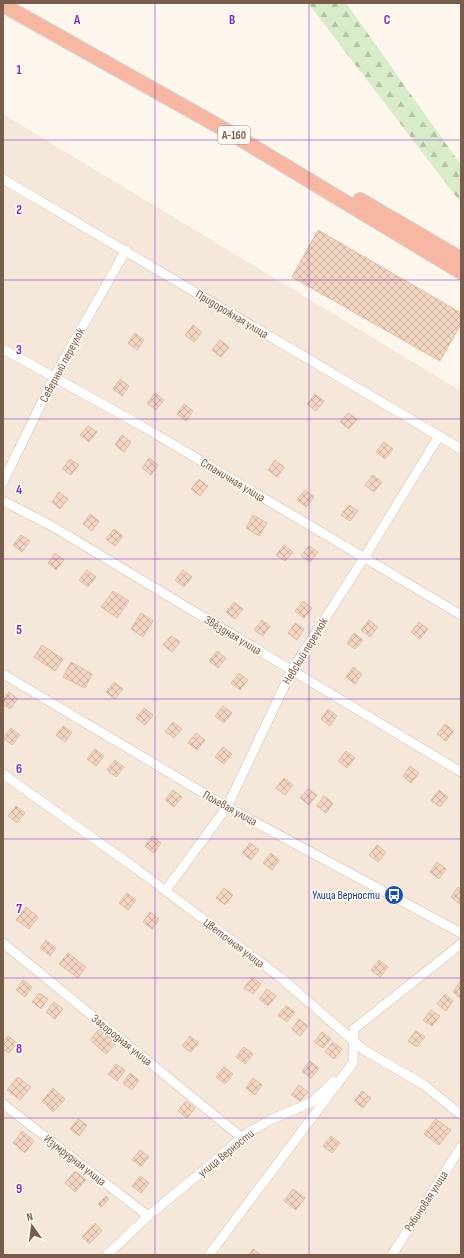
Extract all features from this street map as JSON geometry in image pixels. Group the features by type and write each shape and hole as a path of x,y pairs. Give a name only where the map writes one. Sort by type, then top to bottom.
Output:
{"highway":[{"name":"А-160","path":"17,3 259,140 461,259"},
{"name":"А-160","path":"3,5 229,132 461,272"}],"street":[{"name":"Придорожная улица","path":"3,179 126,250 461,450"},
{"name":"Северный переулок","path":"3,482 54,377 126,250"},
{"name":"Станичная улица","path":"3,349 142,426 461,615"},
{"name":"Невский переулок","path":"166,890 227,807 292,670 364,558 439,436"},
{"name":"Звёздная улица","path":"3,501 52,526 461,772"},
{"name":"Полевая улица","path":"3,674 227,807 461,932"},
{"name":"Цветочная улица","path":"3,774 166,890 280,977 354,1042 424,1085 461,1115"},
{"name":"Загородная улица","path":"3,943 241,1138"},
{"path":"209,1255 352,1063 354,1029 461,944"},
{"name":"улица Верности","path":"107,1255 148,1216 241,1138 270,1120 312,1102 352,1063"},
{"name":"Изумрудная улица","path":"3,1104 148,1216"},
{"name":"Рябиновая улица","path":"392,1255 461,1147"}],"shaded area":[{"path":"3,114 461,391 461,1255 3,1255"}],"green space":[{"path":"308,3 346,3 461,165 461,203"}],"building":[{"path":"318,230 461,313 461,324 440,361 292,277"},
{"path":"193,325 202,332 194,342 185,335"},
{"path":"135,333 144,340 137,350 128,343"},
{"path":"220,340 229,347 221,357 212,350"},
{"path":"120,379 129,386 122,396 113,389"},
{"path":"155,393 164,400 156,410 147,403"},
{"path":"315,394 324,401 316,411 307,404"},
{"path":"184,404 193,411 186,421 177,414"},
{"path":"348,413 357,419 349,429 340,422"},
{"path":"88,426 97,432 89,442 80,435"},
{"path":"122,435 131,442 124,452 115,445"},
{"path":"384,442 393,449 385,459 376,452"},
{"path":"149,458 158,465 151,475 142,468"},
{"path":"70,459 79,465 71,475 62,469"},
{"path":"275,460 284,467 277,477 268,470"},
{"path":"373,475 382,482 374,492 365,485"},
{"path":"199,479 208,486 200,496 191,489"},
{"path":"305,490 314,497 306,507 297,500"},
{"path":"59,492 68,499 60,509 52,502"},
{"path":"349,505 358,511 350,521 341,515"},
{"path":"90,514 99,521 92,531 83,524"},
{"path":"253,515 267,523 259,536 246,528"},
{"path":"114,529 123,536 115,546 106,539"},
{"path":"21,535 30,541 22,552 13,545"},
{"path":"284,545 293,552 285,561 276,555"},
{"path":"309,546 318,552 310,562 301,556"},
{"path":"55,553 64,560 56,570 48,563"},
{"path":"87,570 96,577 88,587 79,580"},
{"path":"183,570 192,577 184,587 175,580"},
{"path":"113,591 129,601 117,618 101,607"},
{"path":"303,601 312,608 304,618 295,611"},
{"path":"234,602 243,609 235,619 226,612"},
{"path":"141,613 153,621 143,637 131,629"},
{"path":"262,620 270,626 263,636 254,630"},
{"path":"369,620 378,627 370,637 361,630"},
{"path":"419,622 428,629 420,639 411,632"},
{"path":"295,623 304,629 297,640 288,633"},
{"path":"354,633 363,640 355,649 347,643"},
{"path":"171,636 180,642 172,652 163,645"},
{"path":"42,645 63,659 55,671 34,657"},
{"path":"217,651 226,658 218,668 209,661"},
{"path":"71,662 92,674 85,688 63,677"},
{"path":"353,667 362,674 355,684 346,677"},
{"path":"239,673 248,680 240,690 231,683"},
{"path":"114,682 123,689 115,699 106,692"},
{"path":"9,692 18,699 10,709 3,704 3,700"},
{"path":"223,706 232,713 224,723 215,716"},
{"path":"144,708 153,715 145,725 136,718"},
{"path":"328,709 337,716 330,726 321,719"},
{"path":"173,722 182,729 174,738 165,732"},
{"path":"445,724 454,731 446,741 437,734"},
{"path":"63,726 72,732 65,742 56,735"},
{"path":"11,728 20,735 12,745 3,738"},
{"path":"196,733 205,740 197,750 188,743"},
{"path":"223,747 232,754 224,764 215,757"},
{"path":"95,749 104,756 96,766 87,759"},
{"path":"346,751 355,758 347,768 338,761"},
{"path":"115,760 124,767 116,777 107,770"},
{"path":"410,766 419,773 411,783 403,776"},
{"path":"284,778 293,785 285,795 276,788"},
{"path":"308,789 317,795 309,805 300,798"},
{"path":"173,790 182,797 174,807 165,800"},
{"path":"439,790 448,797 440,807 431,800"},
{"path":"324,796 333,803 326,813 317,806"},
{"path":"16,806 25,813 17,823 8,816"},
{"path":"152,836 161,843 154,853 145,846"},
{"path":"250,843 259,850 251,860 242,853"},
{"path":"377,845 386,852 378,862 369,855"},
{"path":"271,853 279,860 272,870 263,863"},
{"path":"437,862 446,869 439,879 430,872"},
{"path":"458,887 461,889 460,904 451,897"},
{"path":"224,888 233,895 225,905 216,898"},
{"path":"127,893 136,900 128,910 119,903"},
{"path":"26,907 38,917 29,929 16,920"},
{"path":"150,912 159,919 152,929 143,922"},
{"path":"46,940 56,948 50,956 40,948"},
{"path":"68,953 86,967 78,978 59,964"},
{"path":"379,960 388,967 380,977 371,970"},
{"path":"252,977 261,984 253,994 244,988"},
{"path":"23,980 32,987 25,997 16,990"},
{"path":"460,982 461,983 461,999 453,992"},
{"path":"267,989 276,996 268,1006 259,999"},
{"path":"39,993 48,999 41,1009 32,1002"},
{"path":"445,994 453,1001 446,1011 437,1004"},
{"path":"54,1002 63,1009 55,1019 46,1012"},
{"path":"286,1006 295,1012 287,1022 278,1015"},
{"path":"431,1010 440,1016 432,1026 423,1020"},
{"path":"299,1019 308,1026 300,1036 292,1029"},
{"path":"100,1028 116,1043 106,1054 90,1040"},
{"path":"416,1031 425,1037 417,1047 408,1041"},
{"path":"322,1032 331,1039 323,1048 314,1042"},
{"path":"8,1036 17,1043 9,1053 3,1049 3,1042"},
{"path":"190,1036 199,1043 191,1052 182,1046"},
{"path":"333,1042 342,1049 334,1059 325,1052"},
{"path":"244,1047 253,1054 245,1064 236,1057"},
{"path":"310,1061 319,1068 311,1078 302,1071"},
{"path":"116,1064 125,1070 117,1081 108,1074"},
{"path":"224,1067 233,1074 225,1084 216,1077"},
{"path":"130,1073 139,1080 132,1090 123,1083"},
{"path":"18,1077 31,1087 20,1100 7,1090"},
{"path":"253,1078 262,1085 255,1095 246,1088"},
{"path":"299,1085 308,1092 300,1101 291,1095"},
{"path":"53,1088 65,1099 53,1112 42,1101"},
{"path":"362,1091 371,1098 363,1108 354,1101"},
{"path":"186,1101 195,1108 187,1118 178,1111"},
{"path":"78,1119 87,1125 79,1136 70,1129"},
{"path":"436,1119 451,1130 439,1145 424,1134"},
{"path":"22,1131 34,1141 25,1153 13,1143"},
{"path":"331,1136 340,1143 332,1153 323,1146"},
{"path":"140,1150 149,1157 141,1166 132,1160"},
{"path":"75,1171 86,1180 75,1192 65,1183"},
{"path":"140,1176 149,1183 141,1193 132,1186"},
{"path":"293,1189 305,1198 296,1210 284,1201"},
{"path":"106,1196 109,1199 101,1207 98,1204"},
{"path":"95,1223 102,1231 89,1244 82,1237"},
{"path":"253,1249 261,1255 249,1255"}],"place":[{"name":"Улица Верности","path":"394,895"}]}
